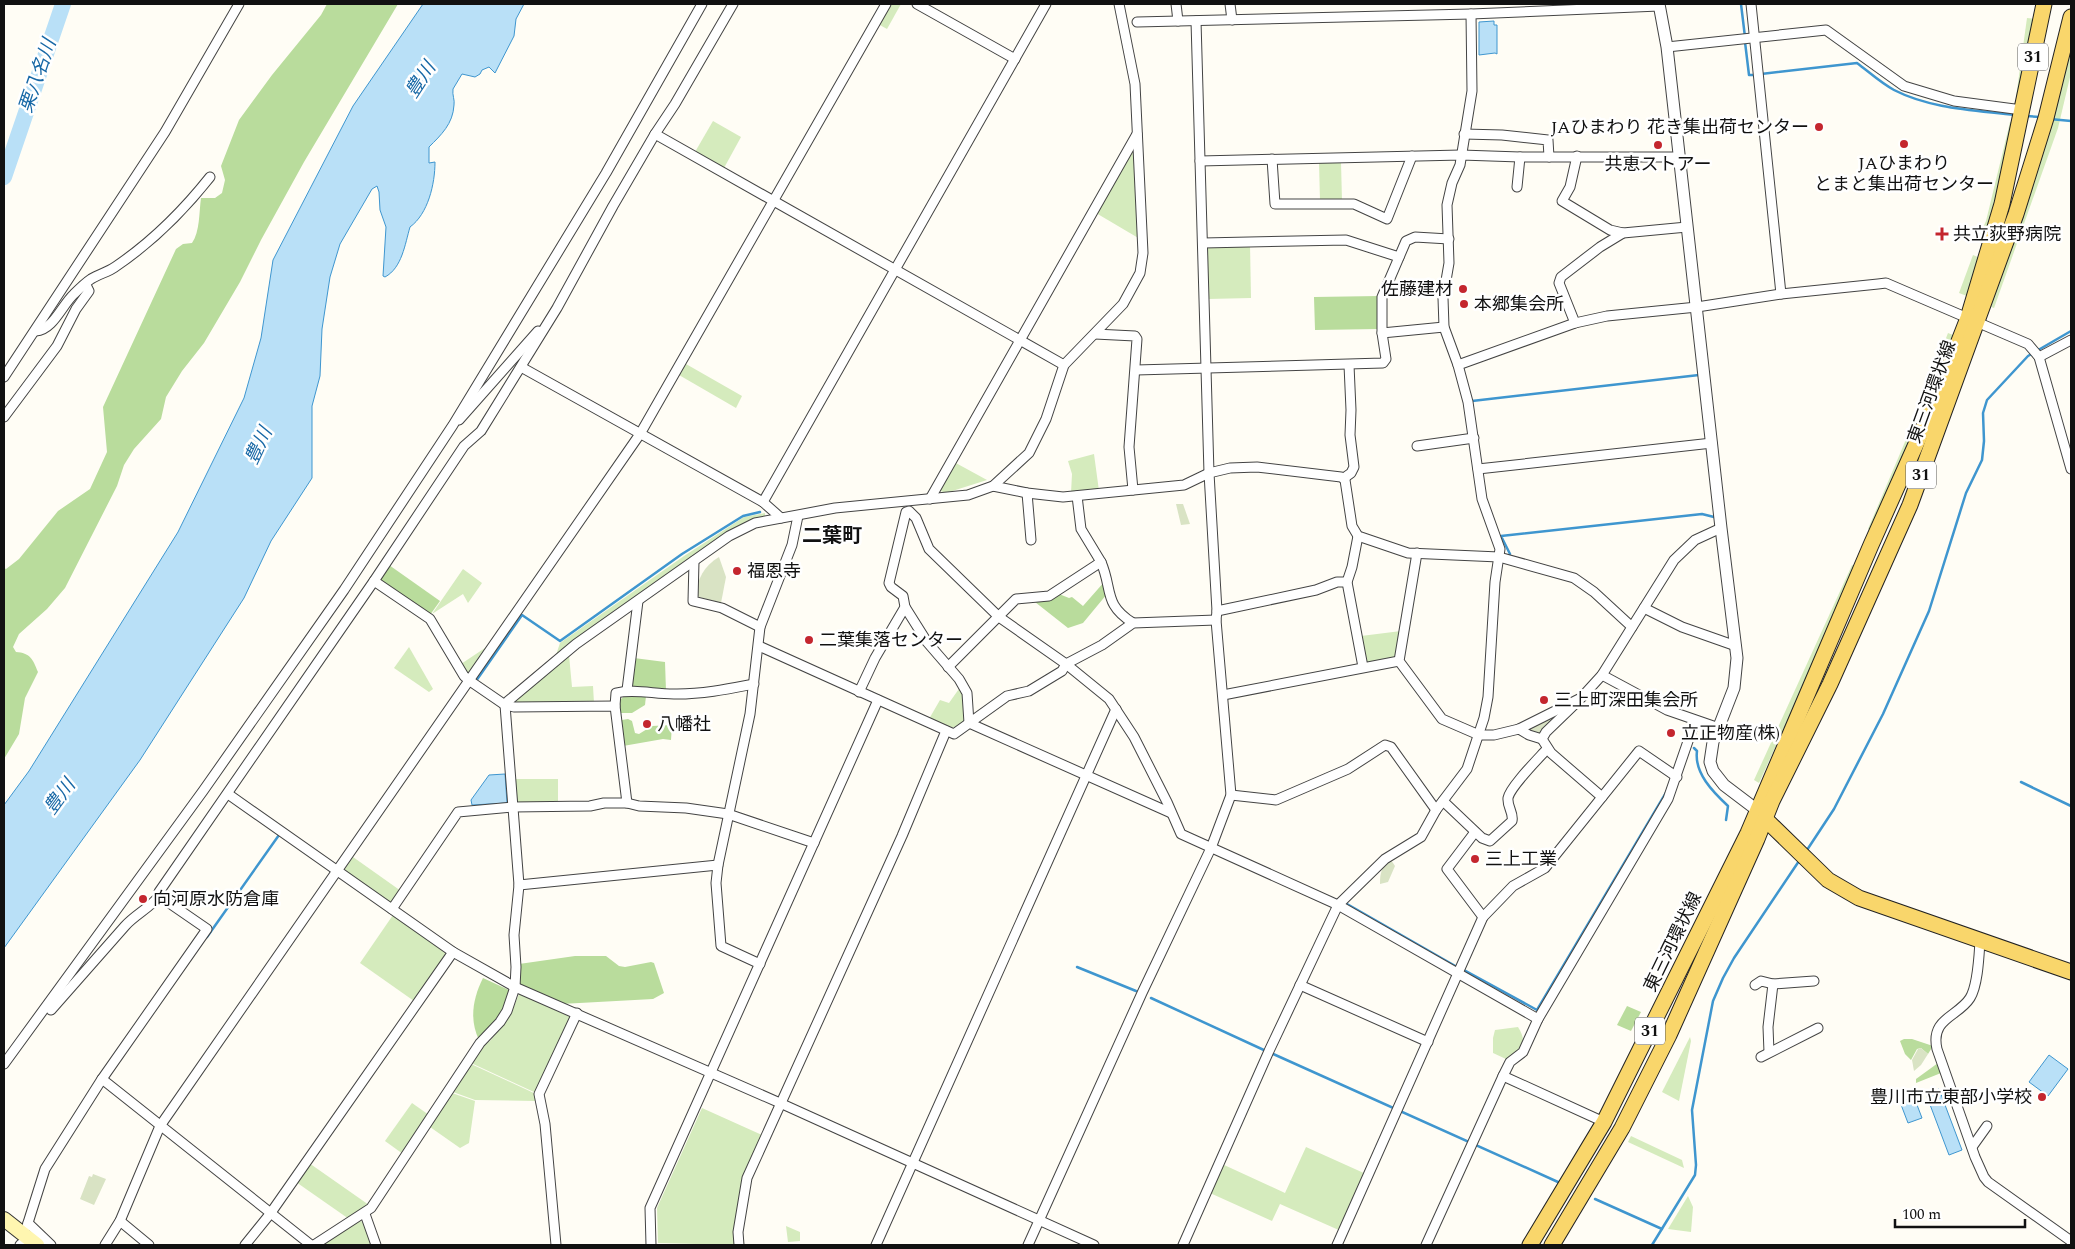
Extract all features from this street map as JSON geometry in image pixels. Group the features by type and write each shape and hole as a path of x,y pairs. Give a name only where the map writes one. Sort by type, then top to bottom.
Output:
{"main road":[{"name":"東三河環状線","path":"1973,321 2002,204 2044,4"},
{"name":"東三河環状線","path":"1530,1245 1552,1212 1604,1122 1744,841 1772,801 1830,684 1910,505 1973,321 2016,214 2046,116 2071,17"},
{"name":"東三河環状線","path":"1552,1245 1617,1137 1656,1061 1725,913 1761,815"},
{"path":"1761,815 1828,880 1859,898 2071,972"},
{"path":"4,1219 37,1245"}],"street":[{"path":"5,375 165,132 239,4"},
{"path":"4,1064 203,791 344,590 453,425 606,173 702,4"},
{"path":"37,1021 52,1008 131,920 153,904 160,896 159,892 374,581 464,446 481,431 549,320 655,134 675,104 733,4"},
{"path":"105,1245 120,1221 160,1126 470,682 640,434 886,4"},
{"path":"917,4 1015,59"},
{"path":"763,502 1046,4"},
{"path":"102,1078 270,1214 312,1245 365,1214 371,1208 480,1043 500,1022 507,1011 515,987 514,935 519,885 505,705 508,701 576,644 729,536 756,523 835,508 968,495 992,486 1029,453 1046,419 1064,365 1123,304 1140,273 1143,254 1135,84 1119,4"},
{"path":"1176,4 1178,20"},
{"path":"1230,4 1232,20"},
{"path":"1751,4 1781,294"},
{"path":"1136,22 1471,14 1494,8 1659,5 1667,47 1678,157 1736,646 1737,667 1735,683 1710,757 1713,771 1724,784 1761,815"},
{"path":"1183,1245 1269,1051 1338,905 1385,859 1421,836 1436,810 1467,769 1484,718 1488,697 1495,582 1500,549 1482,498 1468,402 1458,365 1444,327 1443,298 1449,264 1447,205 1452,183 1460,165 1472,91 1471,14"},
{"path":"1028,1245 1142,994 1211,848 1231,795 1217,615 1209,473 1196,21"},
{"path":"1667,47 1826,30 1904,86 1954,101 2021,114"},
{"path":"655,134 1064,365"},
{"path":"930,499 1137,134"},
{"path":"1464,134 1502,135 1548,140 1549,157"},
{"path":"1200,161 1461,155 1678,157"},
{"path":"1272,160 1275,204 1354,204 1387,219 1412,156"},
{"path":"1577,156 1570,187 1562,201 1610,230 1623,233 1687,227"},
{"path":"1517,187 1520,157"},
{"path":"36,330 42,330 48,326 72,296 90,280 116,267 153,238 192,200 210,177"},
{"path":"1575,323 1559,280 1600,247 1623,233"},
{"path":"1136,370 1383,363 1386,359 1382,333 1382,297 1409,238 1424,236 1449,239"},
{"path":"1203,243 1346,240 1400,257"},
{"path":"1458,365 1575,323 1607,316 1697,307 1781,294 1886,284 2028,344 2033,348 2039,357 2071,469"},
{"path":"4,417 57,346 76,309 89,291 86,285 83,286"},
{"path":"453,425 466,414 522,347 549,320"},
{"path":"1382,333 1444,327"},
{"path":"1094,334 1135,336 1137,339 1129,447 1133,490"},
{"path":"2039,357 2071,340"},
{"path":"992,486 1027,493 1063,497 1077,496 1184,484 1209,473 1230,468 1257,467 1344,478 1351,473 1354,467 1350,435 1349,365"},
{"path":"521,367 763,502 781,518"},
{"path":"1417,446 1474,438"},
{"path":"1478,469 1712,442"},
{"path":"1344,478 1352,526 1358,536 1397,551 1499,557 1574,578 1594,592 1632,628"},
{"path":"1027,493 1032,540"},
{"path":"1077,496 1081,529 1101,562 1114,608 1120,615 1134,623"},
{"path":"969,722 966,693 959,679 927,642 905,607 903,596 891,587 889,583 906,512 909,511 916,518 929,549 999,616 1100,691 1116,709 1134,737 1181,834 1338,905 1538,1019"},
{"path":"760,964 722,946 716,883 728,814 750,714 760,627 792,545 798,516"},
{"path":"1542,739 1546,732 1602,675 1666,571 1680,553 1695,540 1721,528"},
{"path":"1358,536 1347,582 1363,668"},
{"path":"1418,552 1398,661 1442,719 1479,735 1494,735 1518,729 1581,698"},
{"path":"694,561 693,601 722,608 760,627"},
{"path":"948,667 1016,599 1049,596 1101,562"},
{"path":"374,581 433,622 464,676 505,705 514,707 615,706"},
{"path":"759,646 954,734 1007,696 1029,691 1062,671 1066,664 1102,645 1134,623 1217,615 1316,590 1337,582 1347,582"},
{"path":"627,690 638,601"},
{"path":"859,692 875,658 905,607"},
{"path":"1644,608 1682,627 1736,646"},
{"path":"1223,695 1398,661"},
{"path":"1602,675 1667,710 1719,728"},
{"path":"627,803 615,706 616,693 627,690 658,694 709,693 754,684"},
{"path":"651,1245 650,1208 878,700"},
{"path":"876,1245 1116,709"},
{"path":"1426,1245 1510,1062 1523,1052 1538,1019 1668,799 1695,721"},
{"path":"969,722 1171,813"},
{"path":"1518,729 1542,739 1547,749 1602,797"},
{"path":"739,1245 738,1232 747,1178 898,845 946,731"},
{"path":"1231,795 1276,800 1348,769 1385,745 1390,747 1436,810"},
{"path":"1443,801 1482,838 1490,841 1512,821 1513,817 1508,803 1510,793 1547,749"},
{"path":"1337,1245 1483,917 1513,886 1545,868 1639,751 1676,778"},
{"path":"228,794 453,952 515,987 780,1103 1094,1245"},
{"path":"392,909 458,812 513,807 590,806 627,803 639,806 686,808 728,814 814,843"},
{"path":"1476,832 1446,869 1483,917"},
{"path":"519,885 718,865"},
{"path":"52,1245 27,1224 45,1169 102,1078 207,930 160,896"},
{"path":"1980,941 1975,986 1971,997 1941,1024 1936,1041 1980,1171 1988,1182 2071,1240"},
{"path":"245,1245 270,1214 453,952"},
{"path":"1756,985 1762,981 1773,984 1814,982"},
{"path":"1773,984 1765,1055 1818,1028"},
{"path":"1300,985 1428,1042"},
{"path":"556,1245 546,1124 539,1094 577,1013"},
{"path":"1503,1076 1604,1122"},
{"path":"1972,1147 1986,1126"},
{"path":"365,1214 376,1245"},
{"path":"120,1221 149,1245"}],"green space":[{"path":"327,4 398,4 304,162 240,282 204,343 182,371 166,397 161,419 134,449 124,465 117,486 65,588 47,609 19,634 13,647 16,652 28,655 38,672 25,698 19,734 4,759 4,568 6,569 19,559 58,511 90,489 107,452 103,407 176,249 183,244 192,243 195,238 201,198 215,198 222,193 225,180 221,166 239,120 272,75 321,15"},
{"path":"890,4 901,4 887,29 878,24"},
{"path":"2027,18 2037,19 2021,98 2016,97"},
{"path":"2071,47 2071,73 2058,128 1994,308 1991,307"},
{"path":"713,121 741,137 724,168 695,152"},
{"path":"2010,122 2016,123 1984,244 1977,241 1986,221"},
{"path":"1135,144 1140,239 1096,213"},
{"path":"1319,162 1341,162 1342,201 1320,201"},
{"path":"1250,244 1251,298 1208,299 1206,245"},
{"path":"1973,255 1980,258 1967,296 1959,293"},
{"path":"1379,296 1378,329 1315,330 1314,297"},
{"path":"1948,333 1953,335 1918,424 1872,531 1868,529 1913,423"},
{"path":"686,364 742,396 736,408 679,375"},
{"path":"1094,454 1099,491 1071,493 1072,474 1068,461"},
{"path":"954,462 987,480 946,493 938,490"},
{"path":"1176,504 1183,504 1190,524 1181,525"},
{"path":"765,513 765,518 754,520 554,661 560,643 684,556 744,517"},
{"path":"719,557 726,577 721,603 696,596 702,574 709,564"},
{"path":"389,565 440,601 430,615 379,580"},
{"path":"1852,565 1857,567 1759,783 1754,780"},
{"path":"463,569 482,583 468,603 463,594 432,614"},
{"path":"1105,581 1107,594 1083,623 1068,628 1035,602 1059,594 1069,598 1072,597 1083,606"},
{"path":"1401,631 1395,659 1369,663 1366,661 1361,636"},
{"path":"491,644 469,676 461,664"},
{"path":"409,647 433,689 429,692 394,668"},
{"path":"569,655 572,687 593,686 594,703 511,704"},
{"path":"634,658 665,662 666,691 631,688"},
{"path":"961,686 963,692 964,723 951,727 929,719 940,700 949,703"},
{"path":"628,693 646,696 645,705 632,713 620,713 620,700"},
{"path":"1567,709 1540,735 1525,729"},
{"path":"628,719 632,721 635,733 639,734 652,726 672,725 671,740 663,739 623,746 621,722"},
{"path":"514,779 558,779 558,802 516,803"},
{"path":"353,857 401,891 391,904 343,871"},
{"path":"1391,860 1395,866 1388,882 1380,884 1382,870"},
{"path":"393,915 447,953 414,1001 360,963"},
{"path":"575,956 606,956 619,966 625,967 654,963 664,993 653,999 561,1004 518,984 519,964"},
{"path":"483,978 511,991 505,1010 479,1040 473,1016 477,993"},
{"path":"519,994 571,1017 536,1093 471,1063 482,1046 490,1041 510,1016"},
{"path":"1627,1006 1641,1012 1631,1031 1617,1025"},
{"path":"1518,1027 1523,1038 1519,1049 1506,1059 1493,1053 1495,1030"},
{"path":"1690,1037 1691,1041 1679,1101 1662,1092"},
{"path":"1912,1039 1933,1046 1928,1054 1921,1048 1917,1049 1911,1060 1905,1054 1900,1041"},
{"path":"1921,1048 1928,1054 1921,1065 1914,1071 1912,1060 1918,1049"},
{"path":"1938,1063 1941,1073 1916,1083 1916,1079"},
{"path":"471,1064 536,1094 535,1101 475,1100 453,1092"},
{"path":"452,1093 475,1101 469,1143 460,1148 430,1127"},
{"path":"412,1103 429,1115 403,1154 385,1141"},
{"path":"702,1108 762,1135 742,1179 734,1231 735,1245 658,1243 657,1208"},
{"path":"1631,1136 1682,1160 1684,1168 1628,1142"},
{"path":"1306,1147 1366,1174 1341,1231 1280,1204 1272,1221 1210,1193 1222,1164 1285,1193"},
{"path":"309,1163 369,1205 349,1219 296,1182"},
{"path":"93,1174 106,1179 94,1205 80,1199 89,1176 92,1177"},
{"path":"1688,1196 1693,1207 1691,1232 1668,1229"},
{"path":"360,1221 365,1223 372,1245 320,1245"},
{"path":"786,1226 800,1232 800,1241 788,1242"}],"water":[{"name":"豊川","path":"423,4 524,4 516,19 514,36 495,73 489,67 482,70 475,77 462,74 453,89 453,112 449,123 446,129 429,147 429,163 435,162 432,189 422,214 410,227 402,255 395,268 385,277 383,276 386,227 380,210 377,186 372,189 340,244 330,277 322,329 320,376 312,406 312,478 271,541 244,598 140,760 4,948 4,805 29,771 178,532 244,398 261,338 273,260 353,106"},
{"path":"1494,21 1494,25 1497,25 1497,54 1479,55 1479,22"},
{"path":"505,774 507,803 472,805 471,800 489,775"},
{"path":"2049,1055 2068,1069 2048,1096 2029,1082"},
{"path":"1939,1089 1962,1150 1949,1155 1926,1094"},
{"path":"1914,1097 1922,1118 1908,1123 1900,1102"}],"waterway":[{"name":"栗八名川","path":"4,177 63,4"},
{"path":"1741,4 1745,37"},
{"path":"1745,42 1749,75 1755,75"},
{"path":"1761,74 1857,63 1894,90 1923,101 1953,108 2015,115"},
{"path":"2026,116 2040,117"},
{"path":"2050,119 2071,121"},
{"path":"1807,850 1834,809 1883,714 1929,611 1966,493 1982,460 1984,441 1983,413 1987,400 2028,356 2071,331"},
{"path":"1472,401 1699,375"},
{"path":"476,681 522,615 560,641 682,554 743,516 760,512"},
{"path":"1510,554 1501,536 1702,514 1714,517"},
{"path":"1694,748 1697,751 1698,767 1706,782 1728,806 1726,820"},
{"path":"2021,782 2071,806"},
{"path":"1464,970 1537,1010 1667,791"},
{"path":"207,937 279,835"},
{"path":"1652,1245 1695,1175 1692,1110 1713,1001 1734,958 1799,861"},
{"path":"1347,904 1457,967"},
{"path":"1077,967 1136,991"},
{"path":"1151,998 1266,1051"},
{"path":"1271,1053 1558,1182"},
{"path":"1595,1199 1662,1229"}],"place":[{"name":"JAひまわり 花き集出荷センター","path":"1819,127"},
{"name":"JAひまわり とまと集出荷センター","path":"1904,144"},
{"name":"共恵ストアー","path":"1658,145"},
{"name":"共立荻野病院","path":"1942,234"},
{"name":"佐藤建材","path":"1463,289"},
{"name":"本郷集会所","path":"1464,304"},
{"name":"福恩寺","path":"737,571"},
{"name":"二葉集落センター","path":"809,640"},
{"name":"三上町深田集会所","path":"1544,700"},
{"name":"八幡社","path":"647,724"},
{"name":"立正物産(株)","path":"1671,733"},
{"name":"三上工業","path":"1475,859"},
{"name":"向河原水防倉庫","path":"143,899"},
{"name":"豊川市立東部小学校","path":"2042,1097"}],"district":[{"name":"二葉町","path":"832,536"}]}
